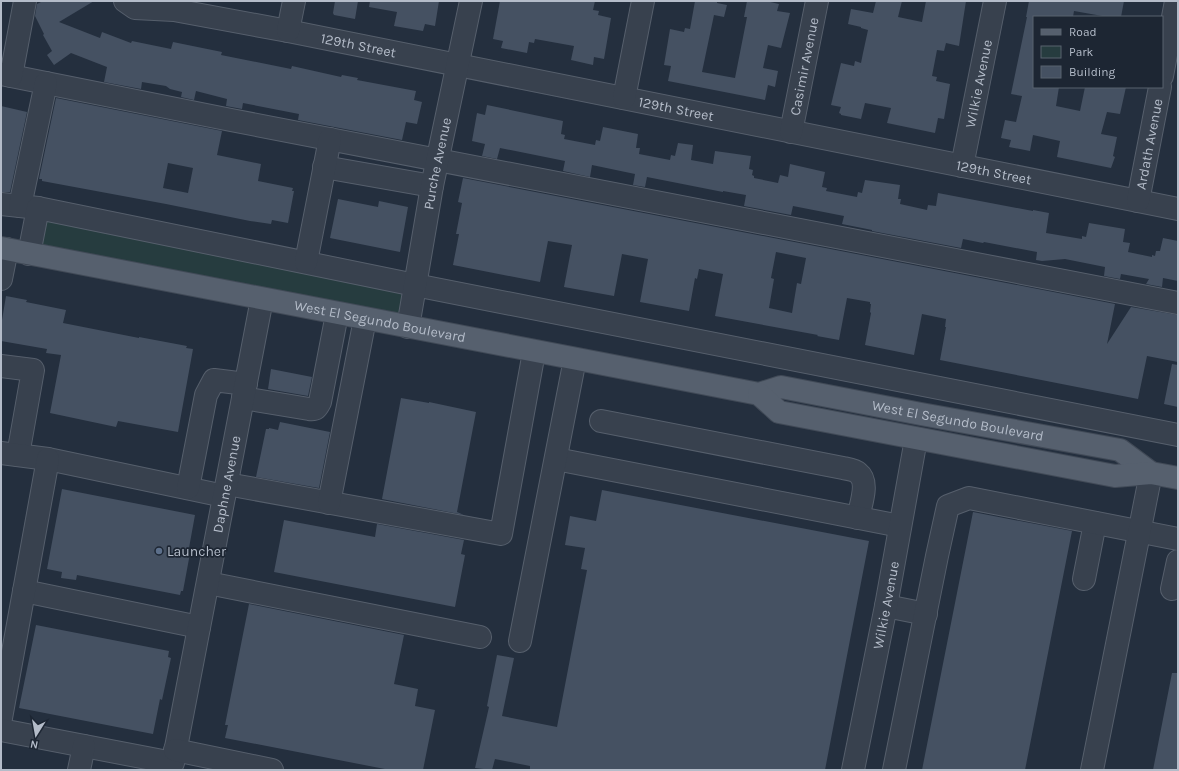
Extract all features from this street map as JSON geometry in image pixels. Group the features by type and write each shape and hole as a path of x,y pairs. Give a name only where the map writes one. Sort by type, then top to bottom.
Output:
{"main road":[{"name":"West El Segundo Boulevard","path":"4,249 759,394 781,387 1120,450 1151,473 1178,478"},
{"name":"West El Segundo Boulevard","path":"759,394 779,412 916,439"},
{"path":"916,439 918,435 923,432 933,431 1151,473"}],"street":[{"path":"25,1 6,75 1178,303"},
{"name":"129th Street","path":"125,1 136,8 174,10 288,31 1178,209"},
{"path":"288,31 294,1"},
{"name":"Purche Avenue","path":"408,327 432,186 459,65 471,1"},
{"path":"624,98 643,1"},
{"name":"Casimir Avenue","path":"791,132 817,1"},
{"name":"Wilkie Avenue","path":"962,166 995,1"},
{"path":"1163,72 1174,31 1176,1"},
{"path":"29,254 20,206 46,83"},
{"name":"Ardath Avenue","path":"1138,201 1160,88"},
{"path":"306,262 330,139"},
{"path":"324,167 432,186"},
{"path":"20,206 1178,435"},
{"path":"1,279 4,249"},
{"name":"Daphne Avenue","path":"163,761 199,627 262,299"},
{"path":"188,488 206,395 214,380 244,391 314,410 318,407 320,402 337,314"},
{"path":"329,503 365,319"},
{"path":"1,366 33,370 10,454 48,459 188,488 225,490 329,503 501,534 534,352"},
{"path":"520,641 575,359"},
{"path":"601,420 858,472 863,479 864,487 858,518"},
{"name":"Wilkie Avenue","path":"853,770 886,606 916,439"},
{"path":"1,718 48,459"},
{"path":"556,459 900,526"},
{"path":"1092,770 1151,473"},
{"path":"894,770 948,506 969,498 1178,539"},
{"path":"1084,579 1094,523"},
{"path":"1172,589 1178,561"},
{"path":"208,583 480,637"},
{"path":"24,591 199,627"},
{"path":"886,606 926,614"},
{"path":"1,730 163,761 272,770"},
{"path":"79,770 84,746"}],"green space":[{"path":"38,208 415,285 408,327 29,254"}],"building":[{"path":"43,1 94,1 59,22 100,38 102,32 131,43 132,41 171,49 173,42 222,52 221,55 291,69 292,66 341,77 342,75 358,78 357,80 416,91 414,100 422,102 417,124 406,122 402,140 298,120 299,114 243,103 242,109 226,106 227,99 196,91 194,100 181,97 182,92 170,89 166,86 142,82 141,89 104,82 107,67 71,53 54,65 47,55 52,51 35,16 37,4"},
{"path":"335,1 358,1 355,19 334,15"},
{"path":"370,1 439,1 435,26 425,24 423,31 394,26 397,12 369,7"},
{"path":"500,1 595,1 593,10 599,11 598,15 611,18 604,59 594,57 593,65 571,60 574,46 535,39 534,43 529,42 527,53 501,48 503,41 493,39"},
{"path":"695,1 717,1 717,3 727,5 724,17 714,15 702,72 735,78 747,17 744,17 747,1 766,1 779,4 777,11 790,13 781,48 768,45 763,68 778,71 775,87 768,85 765,100 668,81 671,66 664,65 670,29 684,32 685,28 690,29"},
{"path":"876,1 902,1 898,17 922,22 926,1 966,1 959,46 946,43 944,51 937,50 932,76 937,77 936,81 950,84 944,119 938,118 935,133 887,123 891,108 865,103 861,119 841,115 839,113 841,107 831,105 841,63 854,66 855,61 861,63 868,30 848,24 851,9 873,13"},
{"path":"1029,1 1124,1 1121,16 1102,16 1074,11 1073,16 1033,16 1033,88 1059,88 1056,106 1080,111 1085,88 1126,88 1120,114 1107,112 1101,134 1117,137 1113,156 1115,157 1111,168 1057,157 1060,141 1033,135 1030,151 1009,147 1011,140 1001,138 1005,120 1016,122 1022,96 1011,94"},
{"path":"56,98 222,131 217,155 261,164 258,181 293,188 292,191 294,191 288,223 272,220 271,224 42,181 42,179 39,179","holes":["168,163 193,168 188,193 163,188"]},
{"path":"487,105 563,121 561,134 565,135 564,139 595,145 596,140 600,141 603,127 638,134 636,148 640,148 639,154 670,160 671,155 675,156 678,143 693,145 691,160 713,164 715,151 751,156 749,169 753,170 752,175 754,178 778,183 780,175 788,177 790,164 825,172 822,187 827,188 826,191 857,197 858,192 862,193 865,180 900,185 898,199 901,199 900,204 927,210 928,205 936,206 938,193 1049,213 1046,233 1082,239 1082,236 1086,237 1089,223 1125,229 1123,242 1130,243 1128,252 1152,257 1152,255 1155,256 1156,251 1160,251 1163,238 1178,241 1178,281 1163,278 1162,287 1146,284 1149,279 1121,274 1120,279 1104,276 1105,267 1065,259 1042,261 1036,260 1037,252 963,239 961,248 842,224 844,216 793,206 791,215 744,206 746,195 647,177 645,187 633,185 635,174 592,165 590,177 563,171 565,161 500,148 497,159 482,156 485,144 472,141 477,113 485,115"},
{"path":"1,106 27,112 10,192 1,192"},
{"path":"463,178 1115,304 1107,344 1131,307 1178,315 1178,362 1147,356 1138,399 940,360 946,319 922,314 914,355 865,345 871,313 870,302 847,298 839,340 715,316 723,274 699,269 697,279 695,278 689,311 640,302 648,259 622,254 614,296 564,287 572,245 548,241 540,282 453,265 459,234 456,234 462,203 458,202","holes":["776,252 806,258 801,284 797,283 792,313 769,308 774,279 771,278"]},
{"path":"338,199 378,207 379,201 408,207 400,252 330,238"},
{"path":"6,296 27,300 26,302 66,310 63,323 187,346 186,348 193,349 178,432 118,421 116,427 50,413 61,355 46,353 47,349 1,341 1,326"},
{"path":"1172,364 1178,365 1178,407 1164,404"},
{"path":"271,369 312,377 308,396 268,389"},
{"path":"401,398 429,402 476,412 457,512 464,515 382,499"},
{"path":"280,422 330,432 319,488 256,477 266,429 269,428 278,430"},
{"path":"62,489 195,515 183,591 181,591 180,595 77,575 76,580 61,578 62,572 47,569"},
{"path":"602,490 869,541 825,770 530,770 530,766 495,759 492,770 475,768 489,707 487,706 497,655 514,658 502,716 557,727 587,570 581,569 585,548 565,545 570,516 596,521"},
{"path":"973,512 1072,531 1025,770 922,770"},
{"path":"284,520 375,537 377,524 464,540 461,554 465,555 455,607 274,572"},
{"path":"249,604 404,635 394,684 418,689 415,706 435,710 423,770 390,770 225,738 228,725 225,725"},
{"path":"36,625 169,651 168,657 171,658 162,700 160,699 153,734 19,708"},
{"path":"1172,673 1178,673 1178,770 1153,770"}],"place":[{"name":"Launcher","path":"159,551"}]}
